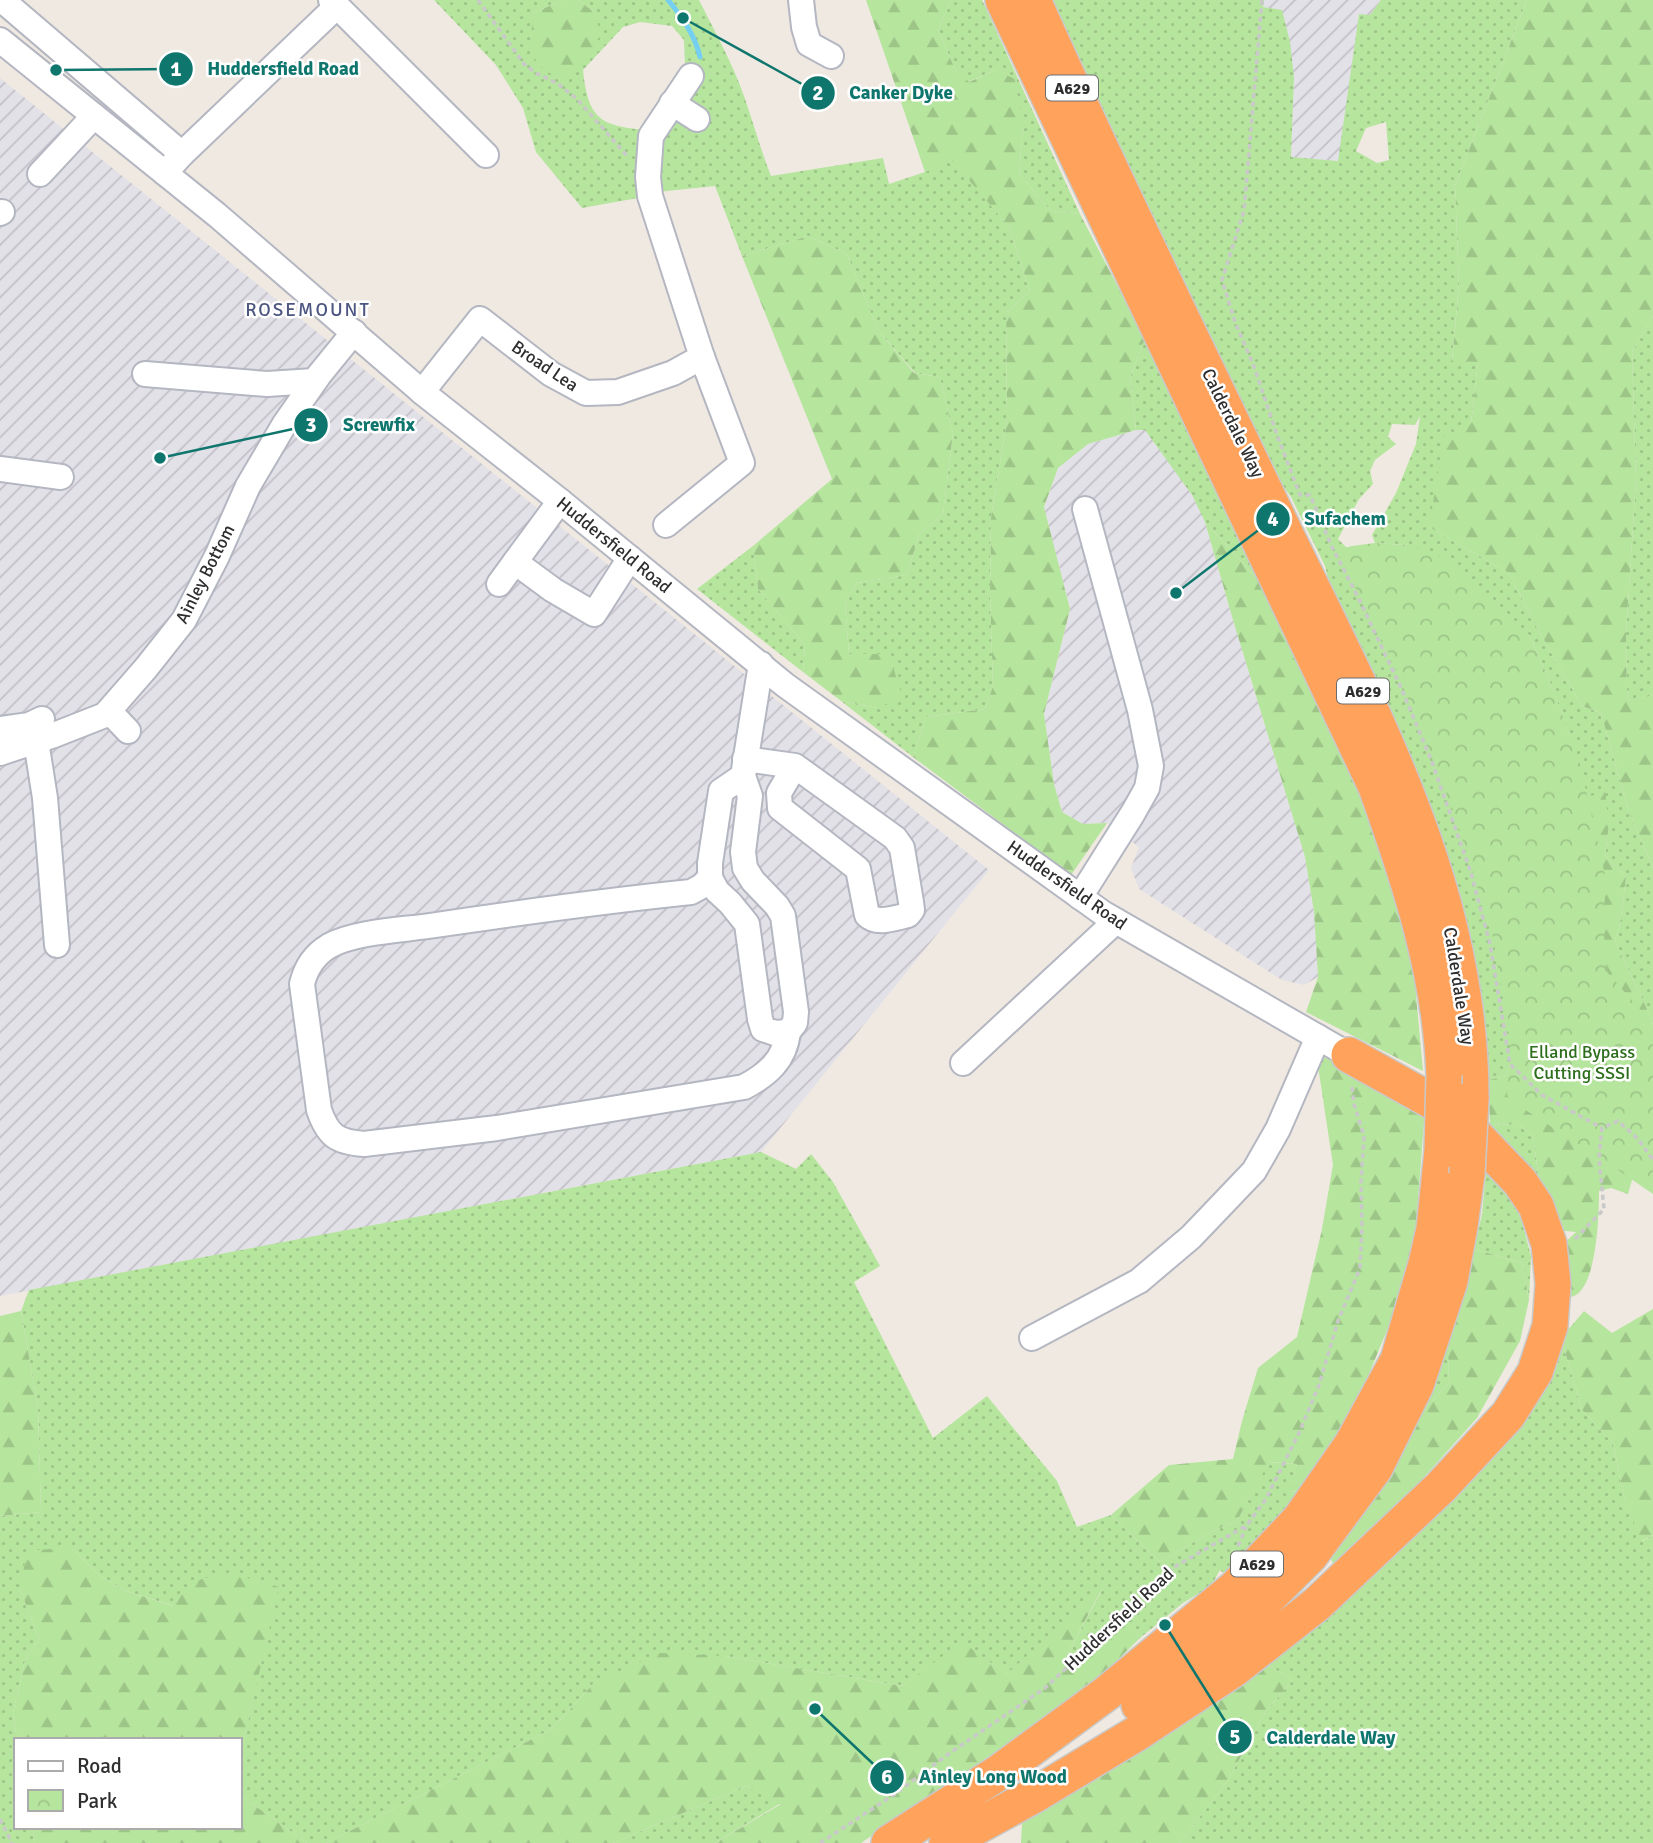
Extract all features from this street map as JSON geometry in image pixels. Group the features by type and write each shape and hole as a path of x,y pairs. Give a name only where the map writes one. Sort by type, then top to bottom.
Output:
{"highway":[{"name":"Calderdale Way","path":"944,1843 1164,1688 1245,1621 1310,1556 1374,1468 1416,1385 1450,1280 1460,1226 1437,997 1423,931 1376,787 1003,0"},
{"name":"Calderdale Way","path":"889,1843 998,1773 1107,1693 1235,1588 1300,1519 1352,1444 1398,1360 1471,1099 1469,1027 1453,937 1441,891 1390,752 1338,638 1080,106 1034,0"},
{"path":"944,1843 1033,1796 1127,1739 1233,1670 1317,1604 1441,1488 1508,1415 1535,1372 1550,1326 1553,1283 1549,1244 1536,1206 1520,1182 1455,1114 1349,1055"}],"street":[{"path":"2,0 182,154"},
{"path":"801,0 809,44 831,56"},
{"path":"165,173 334,3 486,155"},
{"name":"Huddersfield Road","path":"0,40 165,173 422,391 785,685 1116,921 1349,1055"},
{"path":"666,525 742,463 702,357 649,187 651,136 691,76"},
{"path":"672,103 697,119"},
{"path":"40,174 94,116"},
{"name":"Broad Lea","path":"422,391 480,318 551,374 586,393 618,393 673,373 702,357"},
{"name":"Ainley Bottom","path":"6,740 105,715 146,668 184,620 248,486 284,425 354,332"},
{"path":"145,374 267,384 314,382"},
{"path":"0,468 61,477"},
{"path":"499,583 560,501"},
{"path":"1080,897 1147,788 1151,766 1140,710 1085,509"},
{"path":"515,562 553,590 594,614 630,558"},
{"path":"710,878 691,892 465,920 346,939 329,946 311,961 302,984 319,1110 325,1126 334,1136 347,1143 364,1144 497,1128 744,1087 762,1078 775,1064 786,1045 796,1012 783,916 753,881 745,868 743,852 750,796 744,767 761,664"},
{"path":"109,710 128,731"},
{"path":"39,730 57,945"},
{"path":"788,1032 775,1033 763,1029 747,924 717,891 710,878 721,791 744,767 795,766 895,838 902,848 912,910 908,915 878,921 871,919 867,915 858,869 780,808 779,793 795,766"},
{"path":"963,1063 1116,921"},
{"path":"1032,1338 1139,1281 1191,1237 1254,1171 1278,1129 1318,1037"}],"path":[{"path":"478,0 524,64 577,99 649,187"},
{"path":"1262,0 1244,211 1222,280 1235,322 1255,369 1300,495 1310,495 1332,547 1402,690 1432,762 1471,873 1490,944 1510,1064 1542,1095 1602,1128"},
{"name":"Huddersfield Road","path":"820,1843 895,1794 1045,1688 1176,1566 1247,1525 1266,1499 1300,1433 1319,1385 1338,1321 1360,1268 1364,1136 1354,1104 1349,1055"},
{"path":"1602,1128 1618,1121 1638,1139 1653,1160"},
{"path":"1549,1244 1575,1239 1604,1209 1599,1158 1602,1128"},
{"path":"0,1819 12,1843"}],"shaded area":[{"path":"1264,0 1381,0 1370,15 1359,15 1339,161 1291,158 1294,77 1263,7"},
{"path":"0,78 989,870 761,1152 0,1296"},
{"path":"1136,430 1145,430 1169,461 1192,495 1205,522 1305,857 1314,912 1318,977 1304,985 1282,980 1139,889 1131,868 1139,847 1107,823 1083,824 1062,812 1054,784 1044,714 1070,609 1044,508 1058,468 1088,444"}],"green space":[{"path":"434,0 563,0 533,13 594,12 578,0 699,0 740,86 771,176 883,158 889,184 925,172 951,158 1009,227 1030,291 1006,313 1007,420 991,518 993,686 985,709 926,717 913,757 841,701 878,708 849,654 845,604 857,583 907,575 919,534 943,514 953,433 940,377 915,373 878,330 847,254 808,236 742,256 715,186 657,192 656,164 667,123 697,110 690,99 701,75 685,65 684,40 672,26 640,22 623,27 583,70 588,99 599,116 617,126 646,130 638,198 582,208 536,152 523,108 496,65"},
{"path":"563,0 578,0 594,12 601,35 567,82 544,70 530,53 533,13"},
{"path":"866,0 951,0 938,30 955,69 969,82 995,70 1015,79 1023,128 1019,174 1051,211 1080,214 1145,339 1130,377 1136,430 1088,444 1058,468 1044,507 1070,609 1044,714 1054,784 1062,812 1083,824 1107,823 1071,875 913,757 926,717 985,709 993,686 991,518 1007,420 1006,313 1030,291 1009,227 951,159 925,172"},
{"path":"951,0 982,0 1080,214 1051,211 1019,174 1023,128 995,70 968,82 955,69 938,30"},
{"path":"1039,0 1264,0 1263,7 1282,10 1290,42 1294,77 1291,157 1338,161 1359,14 1370,15 1381,0 1527,0 1455,186 1459,284 1452,360 1478,362 1471,424 1429,527 1509,573 1582,706 1601,713 1629,812 1653,868 1653,1025 1615,940 1620,925 1626,877 1605,855 1609,825 1576,818 1499,876 1515,1049 1506,1076 1488,1080 1484,1034 1336,609 1325,566 1291,497 1268,465","holes":["1386,122 1389,160 1377,163 1356,151 1366,128","1420,416 1416,444 1396,493 1372,535 1375,543 1406,545 1529,635 1551,684 1570,737 1338,539 1359,499 1373,484 1370,471 1375,460 1396,444 1388,437 1392,424 1415,425"]},
{"path":"1527,0 1653,0 1653,316 1632,352 1636,480 1626,634 1627,689 1630,702 1653,695 1653,868 1629,812 1601,713 1582,706 1509,573 1429,527 1444,437 1471,424 1478,362 1452,361 1459,284 1455,186"},
{"path":"808,236 847,254 878,330 914,373 940,377 953,433 943,514 919,534 907,575 857,583 845,604 849,654 889,654 902,696 878,708 841,701 803,672 805,645 758,589 753,546 832,479 742,256"},
{"path":"1653,316 1653,695 1630,703 1627,689 1626,634 1636,480 1632,352"},
{"path":"1145,339 1262,584 1205,522 1192,495 1145,430 1136,430 1130,377"},
{"path":"1205,522 1262,584 1341,747 1375,828 1412,951 1423,1071 1306,1012 1318,977 1314,912 1305,857"},
{"name":"Elland Bypass Cutting SSSI","path":"1375,543 1406,545 1437,554 1488,594 1529,635 1551,684 1580,764 1605,875 1604,958 1607,972 1643,1013 1647,1033 1653,1038 1653,1194 1510,1100 1507,1095 1511,1048 1493,937 1453,810 1392,660 1336,550"},
{"path":"753,546 758,589 805,645 803,672 697,589"},
{"path":"1605,791 1609,825 1605,855 1626,877 1620,925 1615,940 1653,1025 1653,1158 1638,1159 1628,1194 1611,1188 1599,1191 1593,1263 1583,1288 1576,1295 1565,1298 1559,1248 1576,1232 1555,1230 1539,1181 1533,1136 1520,1125 1490,1124 1488,1080 1506,1076 1576,818 1591,796"},
{"path":"1316,1053 1425,1109 1414,1253 1388,1328 1356,1405 1307,1490 1289,1492 1297,1464 1269,1462 1237,1521 1211,1532 1160,1562 1111,1515 1169,1465 1233,1459 1258,1368 1297,1337 1322,1229 1333,1165"},
{"path":"1490,1124 1520,1125 1533,1136 1539,1181"},
{"path":"761,1152 796,1169 811,1154 833,1182 880,1266 854,1282 933,1438 987,1396 1057,1481 1077,1527 1111,1515 1160,1562 1211,1532 1237,1521 1268,1462 1297,1464 1290,1492 1307,1490 1230,1578 1220,1570 1211,1586 1183,1603 1140,1638 1131,1623 1078,1667 1067,1655 1102,1590 1007,1674 962,1643 902,1686 725,1656 594,1683 552,1729 326,1843 307,1843 242,1796 242,1747 278,1587 189,1585 174,1606 126,1591 99,1575 73,1549 20,1589 39,1639 25,1661 13,1713 17,1738 14,1738 14,1829 32,1829 35,1843 0,1843 0,1516 41,1512 38,1408 21,1311 29,1290"},
{"path":"1487,1162 1508,1189 1522,1222 1531,1256 1529,1300 1522,1263 1474,1249 1482,1214"},
{"path":"1474,1249 1522,1263 1529,1300 1520,1341 1477,1418 1401,1503 1333,1564 1326,1546 1404,1431 1449,1383 1447,1319 1461,1290"},
{"path":"1653,1309 1653,1535 1641,1541 1623,1493 1613,1443 1582,1410 1561,1338 1584,1311 1612,1333"},
{"path":"21,1311 38,1408 41,1512 0,1516 0,1316"},
{"path":"1447,1319 1449,1383 1404,1431"},
{"path":"1561,1338 1582,1410 1613,1443 1623,1493 1642,1541 1653,1535 1653,1843 1180,1843 1228,1780 1266,1711 1293,1680 1258,1659"},
{"path":"71,1547 99,1575 126,1591 173,1606 188,1586 213,1576 235,1576 279,1587 242,1747 242,1738 17,1738 13,1713 25,1661 39,1639 20,1589 27,1551"},
{"path":"1103,1587 1067,1655 1078,1667 1131,1622 1140,1638 1088,1689 861,1843 715,1843 781,1804 746,1786 613,1843 326,1843 552,1729 594,1683 659,1653 725,1656 902,1686 962,1642 1007,1674"},
{"path":"1258,1659 1293,1680 1266,1711 1228,1780 1180,1843 1021,1843 1022,1822"},
{"path":"746,1786 781,1803 715,1843 613,1843"},
{"path":"242,1796 307,1843 35,1843 32,1829 242,1829"}],"waterway":[{"path":"668,0 695,41 700,57"}],"place":[{"name":"Canker Dyke","path":"683,18"},
{"name":"Huddersfield Road","path":"56,70"},
{"name":"Screwfix","path":"160,458"},
{"name":"Sufachem","path":"1176,593"},
{"name":"Calderdale Way","path":"1165,1625"},
{"name":"Ainley Long Wood","path":"815,1709"}],"district":[{"name":"ROSEMOUNT","path":"308,309"}]}
